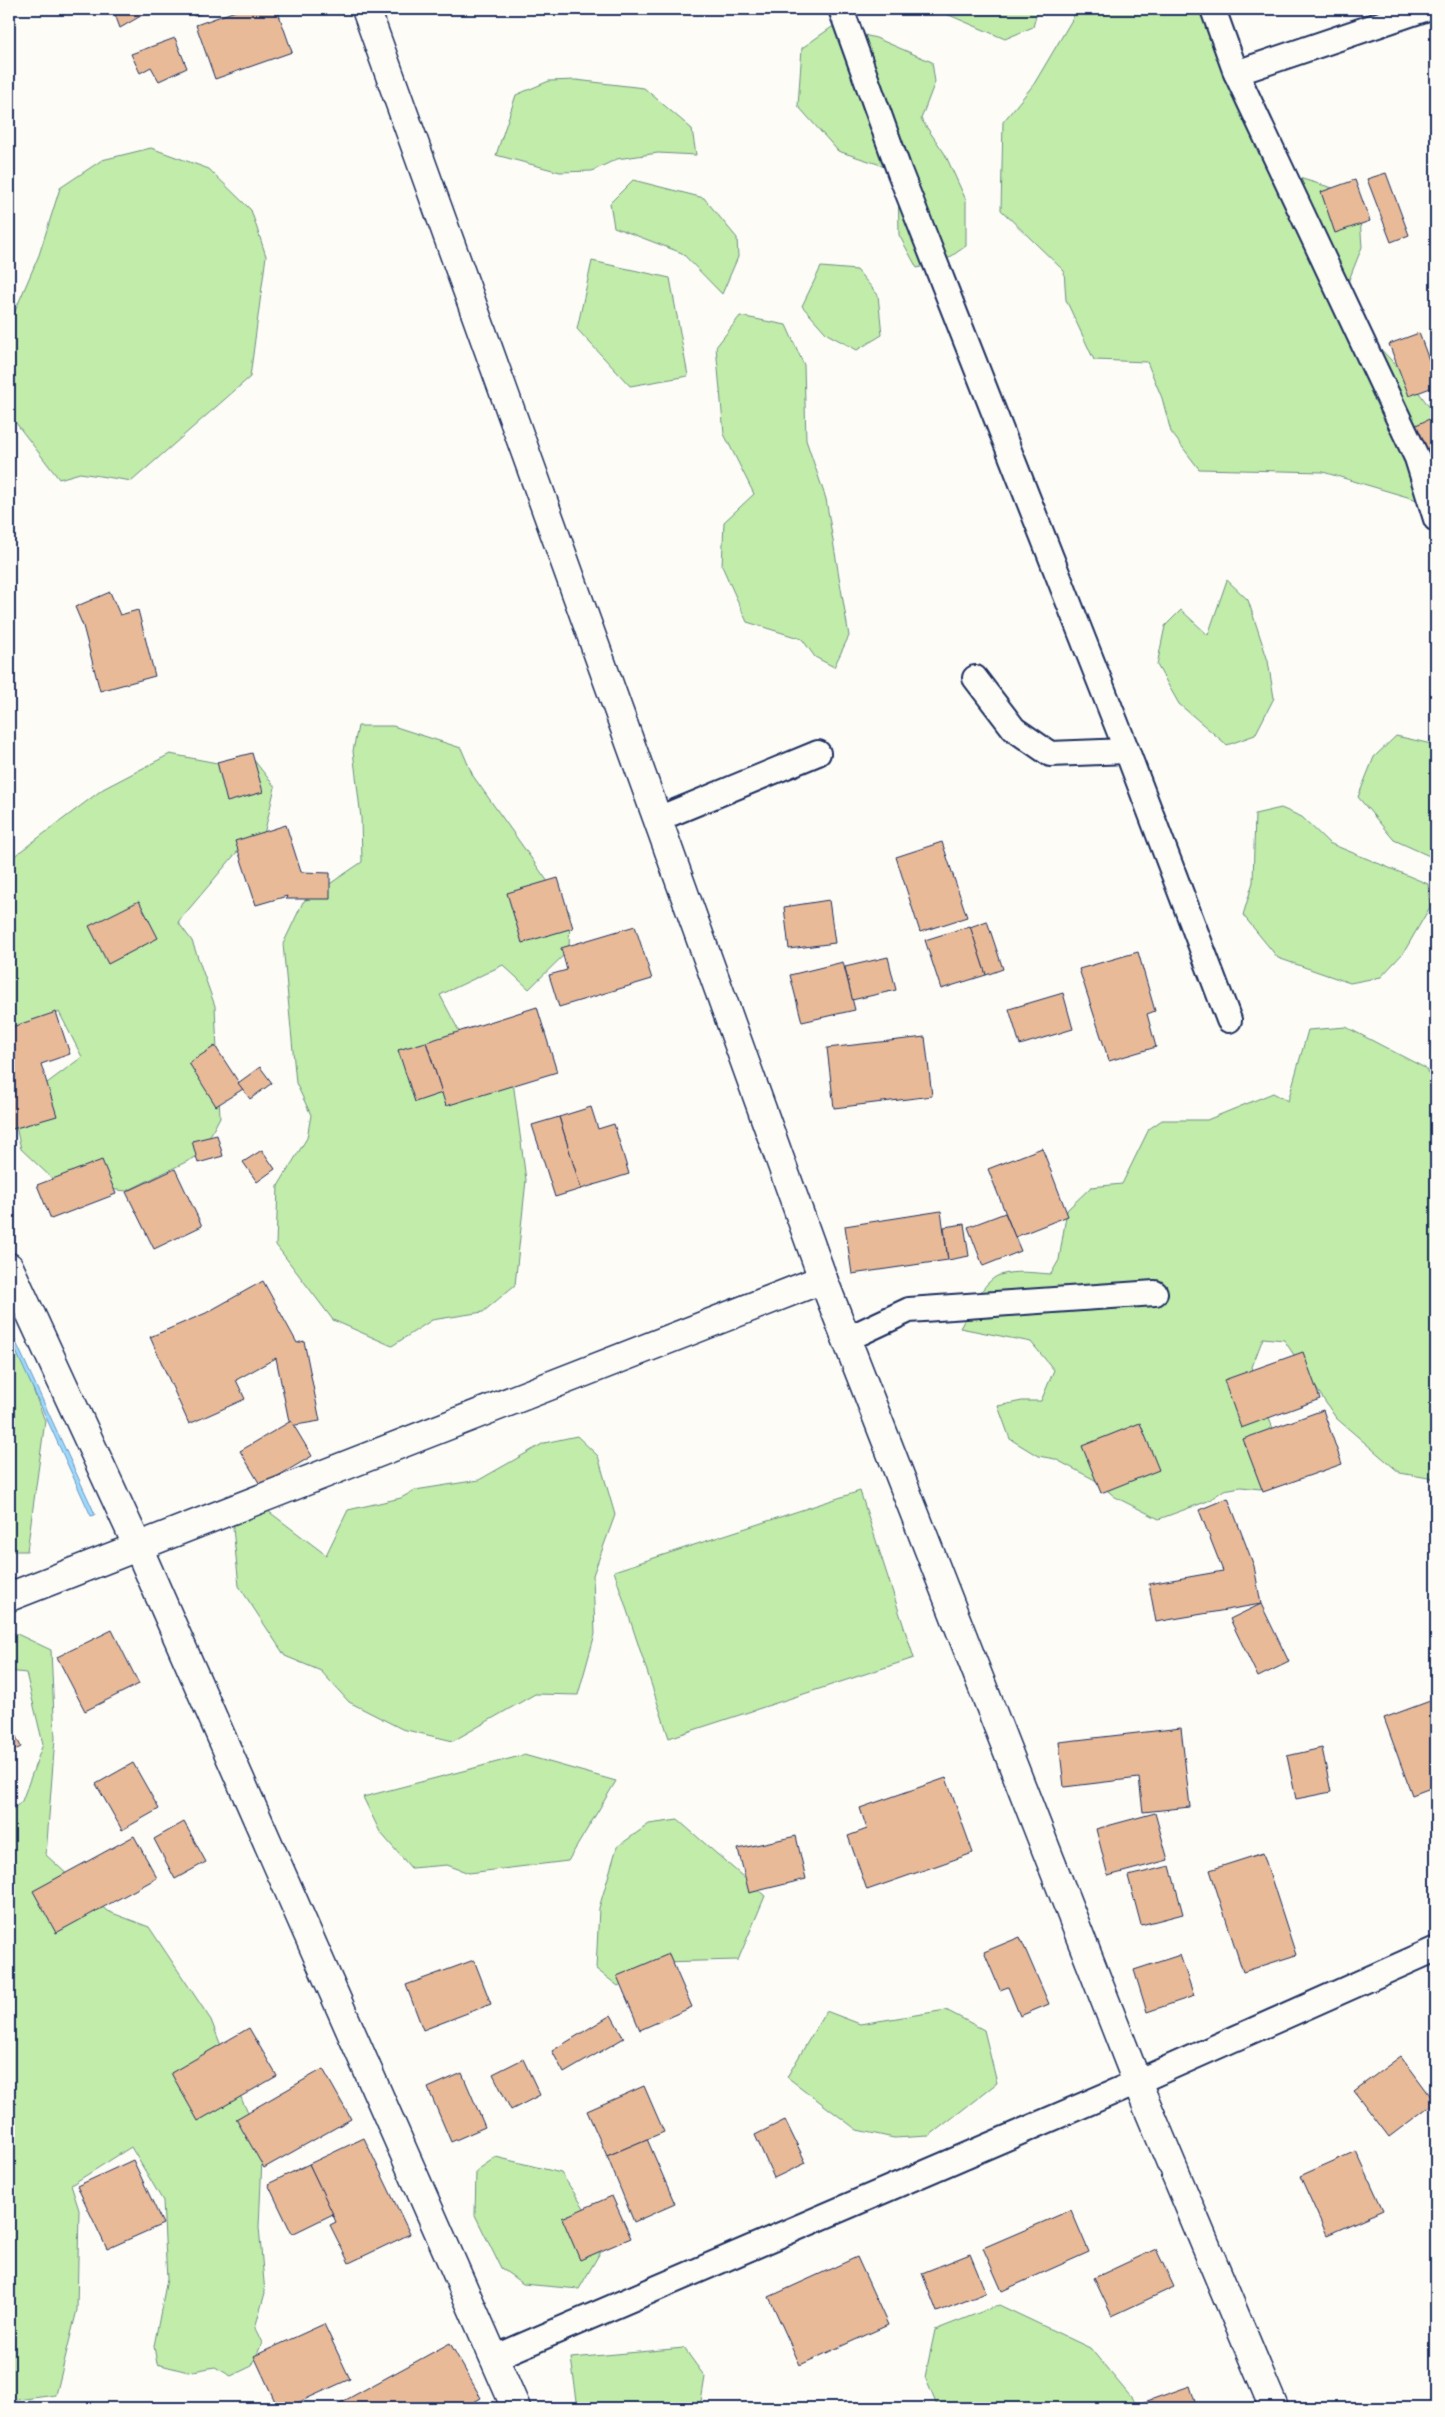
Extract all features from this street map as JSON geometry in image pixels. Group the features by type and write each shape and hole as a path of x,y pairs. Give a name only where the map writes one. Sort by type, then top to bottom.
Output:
{"street":[{"path":"366,9 823,1279 1137,2082 1274,2408"},
{"path":"9,1267 138,1547 516,2408"},
{"path":"9,1597 823,1279"}],"lane":[{"path":"841,9 900,174 1127,751 1229,1020"},
{"path":"1213,9 1236,73 1417,458 1436,519"},
{"path":"1236,73 1425,9"},
{"path":"975,678 1014,729 1050,754 1127,751"},
{"path":"658,819 818,753"},
{"path":"846,1339 909,1310 1155,1293"},
{"path":"494,2358 1137,2082 1436,1950"}],"green space":[{"path":"935,9 1038,9 1033,27 1005,39"},
{"path":"1074,9 1204,9 1279,172 1336,189 1360,218 1362,247 1339,305 1409,379 1436,416 1436,496 1421,501 1323,472 1199,469 1171,432 1162,398 1147,362 1094,360 1066,300 1064,271 1001,210 1003,122 1034,84 1073,18"},
{"path":"832,27 876,38 932,62 935,82 921,119 945,154 966,200 966,246 946,260 917,268 899,235 898,174 878,164 838,151 798,106 802,48"},
{"path":"576,80 644,88 692,129 696,155 658,153 617,159 592,171 560,172 496,155 516,95 549,81"},
{"path":"151,148 209,169 251,210 266,256 250,377 132,481 80,473 59,479 9,414 9,346 12,318 39,255 60,188 102,160"},
{"path":"633,180 704,198 737,238 738,257 722,294 682,253 614,227 610,203"},
{"path":"592,261 670,278 688,376 630,386 577,329"},
{"path":"821,267 857,270 878,295 882,335 857,350 827,334 802,306"},
{"path":"740,316 786,325 804,365 806,440 826,499 849,636 834,667 815,657 802,639 747,622 722,566 724,522 754,494 724,434 716,347"},
{"path":"1227,580 1248,600 1268,661 1274,698 1255,735 1227,745 1179,704 1157,665 1165,626 1181,610 1208,635"},
{"path":"358,726 393,726 461,748 473,776 570,913 569,950 529,989 503,965 440,995 460,1033 509,1051 526,1180 515,1285 483,1312 432,1320 392,1346 333,1320 276,1245 278,1186 307,1138 311,1115 296,1083 283,944 303,902 362,862 361,818 353,751"},
{"path":"1396,736 1436,745 1436,859 1394,840 1358,797 1374,757"},
{"path":"170,754 217,763 253,759 275,787 262,843 237,852 178,922 192,941 215,1006 220,1117 200,1155 127,1191 58,1184 21,1149 12,1109 82,1057 59,1012 9,1046 9,860 103,789"},
{"path":"1281,808 1302,817 1329,843 1428,884 1430,907 1404,952 1381,977 1350,983 1278,958 1243,915 1253,882 1255,814"},
{"path":"1346,1027 1425,1068 1436,1086 1436,1476 1434,1479 1400,1473 1336,1418 1284,1340 1263,1338 1252,1367 1277,1441 1282,1478 1261,1489 1241,1487 1224,1490 1208,1501 1159,1519 1115,1497 1095,1480 1055,1459 1038,1456 1010,1439 998,1406 1022,1401 1041,1401 1054,1370 1031,1342 960,1328 982,1290 994,1278 1006,1273 1051,1274 1059,1260 1067,1210 1091,1187 1122,1184 1149,1129 1162,1120 1207,1120 1273,1093 1288,1101 1308,1030"},
{"path":"9,1336 21,1357 45,1421 27,1551 9,1551"},
{"path":"577,1436 598,1456 615,1515 593,1575 595,1634 578,1695 535,1694 453,1741 402,1729 349,1702 321,1671 285,1656 239,1586 233,1528 247,1495 326,1555 348,1510 401,1498 415,1490 479,1480 544,1443"},
{"path":"860,1491 914,1658 669,1738 614,1571"},
{"path":"9,1633 15,1633 51,1650 55,1738 46,1855 107,1911 149,1927 211,2020 244,2105 263,2136 259,2227 265,2293 255,2328 262,2343 252,2366 231,2376 215,2367 188,2372 157,2364 154,2346 167,2279 163,2201 131,2147 71,2185 79,2210 77,2310 56,2395 9,2401 9,1813 22,1801 43,1744 26,1673 9,1671"},
{"path":"524,1755 616,1781 568,1861 469,1873 447,1865 411,1868 380,1832 363,1797"},
{"path":"678,1820 765,1896 738,1960 662,1962 618,1986 596,1969 599,1908 617,1847 649,1824"},
{"path":"946,2010 984,2030 997,2083 929,2136 894,2138 857,2130 787,2077 826,2011 860,2024"},
{"path":"496,2157 561,2173 590,2217 601,2251 579,2289 523,2284 501,2268 475,2215 476,2171"},
{"path":"999,2305 1090,2348 1140,2408 938,2408 925,2377 935,2330"},
{"path":"684,2348 705,2377 700,2408 578,2408 571,2358"}],"water":[{"path":"9,1327 95,1515 91,1516 9,1336"}],"building":[{"path":"113,9 151,9 151,10 120,28"},
{"path":"191,9 212,9 194,16"},
{"path":"241,9 277,9 292,52 215,79 196,25"},
{"path":"175,38 187,68 159,81 151,67 140,73 131,54"},
{"path":"1386,173 1409,235 1391,242 1367,179"},
{"path":"1355,180 1370,221 1335,233 1321,192"},
{"path":"1419,333 1436,379 1436,386 1409,396 1389,344"},
{"path":"1436,354 1436,367 1432,355"},
{"path":"1436,416 1436,458 1431,460 1416,425"},
{"path":"110,592 120,615 138,610 155,676 100,691 83,626 75,607"},
{"path":"252,753 263,792 227,802 217,762"},
{"path":"286,825 301,872 330,873 330,899 286,899 287,896 256,905 235,841"},
{"path":"942,842 967,917 920,932 896,857"},
{"path":"558,878 573,928 522,943 507,893"},
{"path":"829,900 835,943 789,949 784,907"},
{"path":"139,901 158,938 108,964 89,926"},
{"path":"987,921 1003,969 986,975 970,927"},
{"path":"635,926 652,979 559,1007 549,975 567,970 561,948"},
{"path":"970,926 986,975 941,989 925,940"},
{"path":"1138,952 1155,1011 1147,1014 1156,1047 1109,1061 1079,969"},
{"path":"888,957 896,990 852,1000 845,967"},
{"path":"843,962 855,1010 802,1022 790,975"},
{"path":"1063,993 1073,1029 1020,1045 1009,1009"},
{"path":"537,1007 557,1072 446,1106 426,1042"},
{"path":"56,1012 70,1054 41,1064 57,1116 9,1130 9,1028"},
{"path":"925,1037 932,1096 834,1108 827,1048"},
{"path":"426,1042 442,1093 415,1102 398,1050"},
{"path":"215,1046 243,1089 216,1106 189,1063"},
{"path":"260,1067 272,1083 250,1099 238,1083"},
{"path":"591,1107 598,1129 614,1124 629,1174 581,1189 559,1117"},
{"path":"559,1117 581,1189 555,1197 532,1125"},
{"path":"217,1135 223,1156 198,1163 192,1141"},
{"path":"1042,1148 1068,1216 1015,1237 988,1169"},
{"path":"262,1150 275,1169 257,1182 243,1162"},
{"path":"102,1160 116,1194 51,1219 37,1185"},
{"path":"175,1169 202,1226 154,1249 126,1192"},
{"path":"941,1211 948,1260 852,1274 845,1226"},
{"path":"1005,1213 1021,1251 983,1266 968,1227"},
{"path":"964,1224 969,1256 948,1260 944,1227"},
{"path":"263,1281 297,1343 304,1341 320,1421 290,1426 276,1358 236,1380 245,1399 189,1424 150,1337 206,1313"},
{"path":"1303,1352 1320,1399 1241,1428 1224,1380"},
{"path":"1323,1410 1342,1464 1263,1492 1243,1439"},
{"path":"291,1421 312,1456 261,1486 240,1451"},
{"path":"1140,1423 1159,1470 1101,1493 1082,1446"},
{"path":"1228,1498 1254,1566 1261,1604 1156,1622 1149,1584 1223,1571 1199,1510"},
{"path":"1261,1604 1289,1662 1258,1677 1230,1619"},
{"path":"112,1630 139,1684 85,1711 57,1657"},
{"path":"1430,1701 1436,1719 1436,1786 1412,1795 1384,1718"},
{"path":"9,1722 21,1747 9,1753"},
{"path":"1181,1728 1190,1807 1143,1812 1139,1778 1064,1787 1059,1742"},
{"path":"1322,1748 1331,1792 1296,1799 1287,1756"},
{"path":"133,1763 159,1809 122,1830 96,1784"},
{"path":"946,1778 973,1853 867,1890 848,1836 867,1829 860,1808"},
{"path":"1155,1813 1168,1860 1108,1876 1096,1829"},
{"path":"184,1822 206,1862 175,1879 154,1839"},
{"path":"134,1836 157,1878 56,1933 33,1891"},
{"path":"796,1836 806,1879 749,1893 738,1849"},
{"path":"1263,1853 1296,1955 1243,1972 1210,1870"},
{"path":"1170,1866 1183,1914 1141,1925 1128,1876"},
{"path":"1020,1937 1049,2004 1020,2016 1008,1987 1000,1990 984,1952"},
{"path":"669,1954 692,2007 640,2030 617,1976"},
{"path":"1180,1955 1194,1996 1147,2012 1134,1970"},
{"path":"474,1960 491,2004 423,2030 406,1985"},
{"path":"611,2015 624,2038 564,2073 552,2051"},
{"path":"249,2028 277,2076 198,2121 171,2073"},
{"path":"1401,2056 1435,2102 1389,2137 1354,2091"},
{"path":"523,2059 540,2095 511,2110 493,2074"},
{"path":"323,2069 351,2119 264,2168 236,2119"},
{"path":"462,2073 485,2127 451,2142 428,2088"},
{"path":"644,2086 664,2132 607,2156 587,2111"},
{"path":"785,2120 806,2163 774,2178 755,2135"},
{"path":"364,2138 410,2234 349,2263 330,2225 336,2222 309,2164"},
{"path":"647,2139 675,2204 634,2222 607,2156"},
{"path":"1356,2151 1383,2210 1327,2235 1300,2176"},
{"path":"133,2160 163,2224 107,2249 77,2186"},
{"path":"309,2164 333,2214 292,2234 268,2184"},
{"path":"612,2196 631,2238 580,2260 562,2218"},
{"path":"1071,2210 1089,2252 1002,2291 983,2248"},
{"path":"1156,2249 1174,2287 1112,2316 1094,2278"},
{"path":"970,2254 986,2293 937,2312 922,2273"},
{"path":"857,2257 888,2325 800,2365 769,2297"},
{"path":"324,2324 350,2379 286,2408 278,2408 254,2356"},
{"path":"450,2343 481,2398 463,2408 331,2408"},
{"path":"1190,2386 1197,2408 1127,2408"}]}
